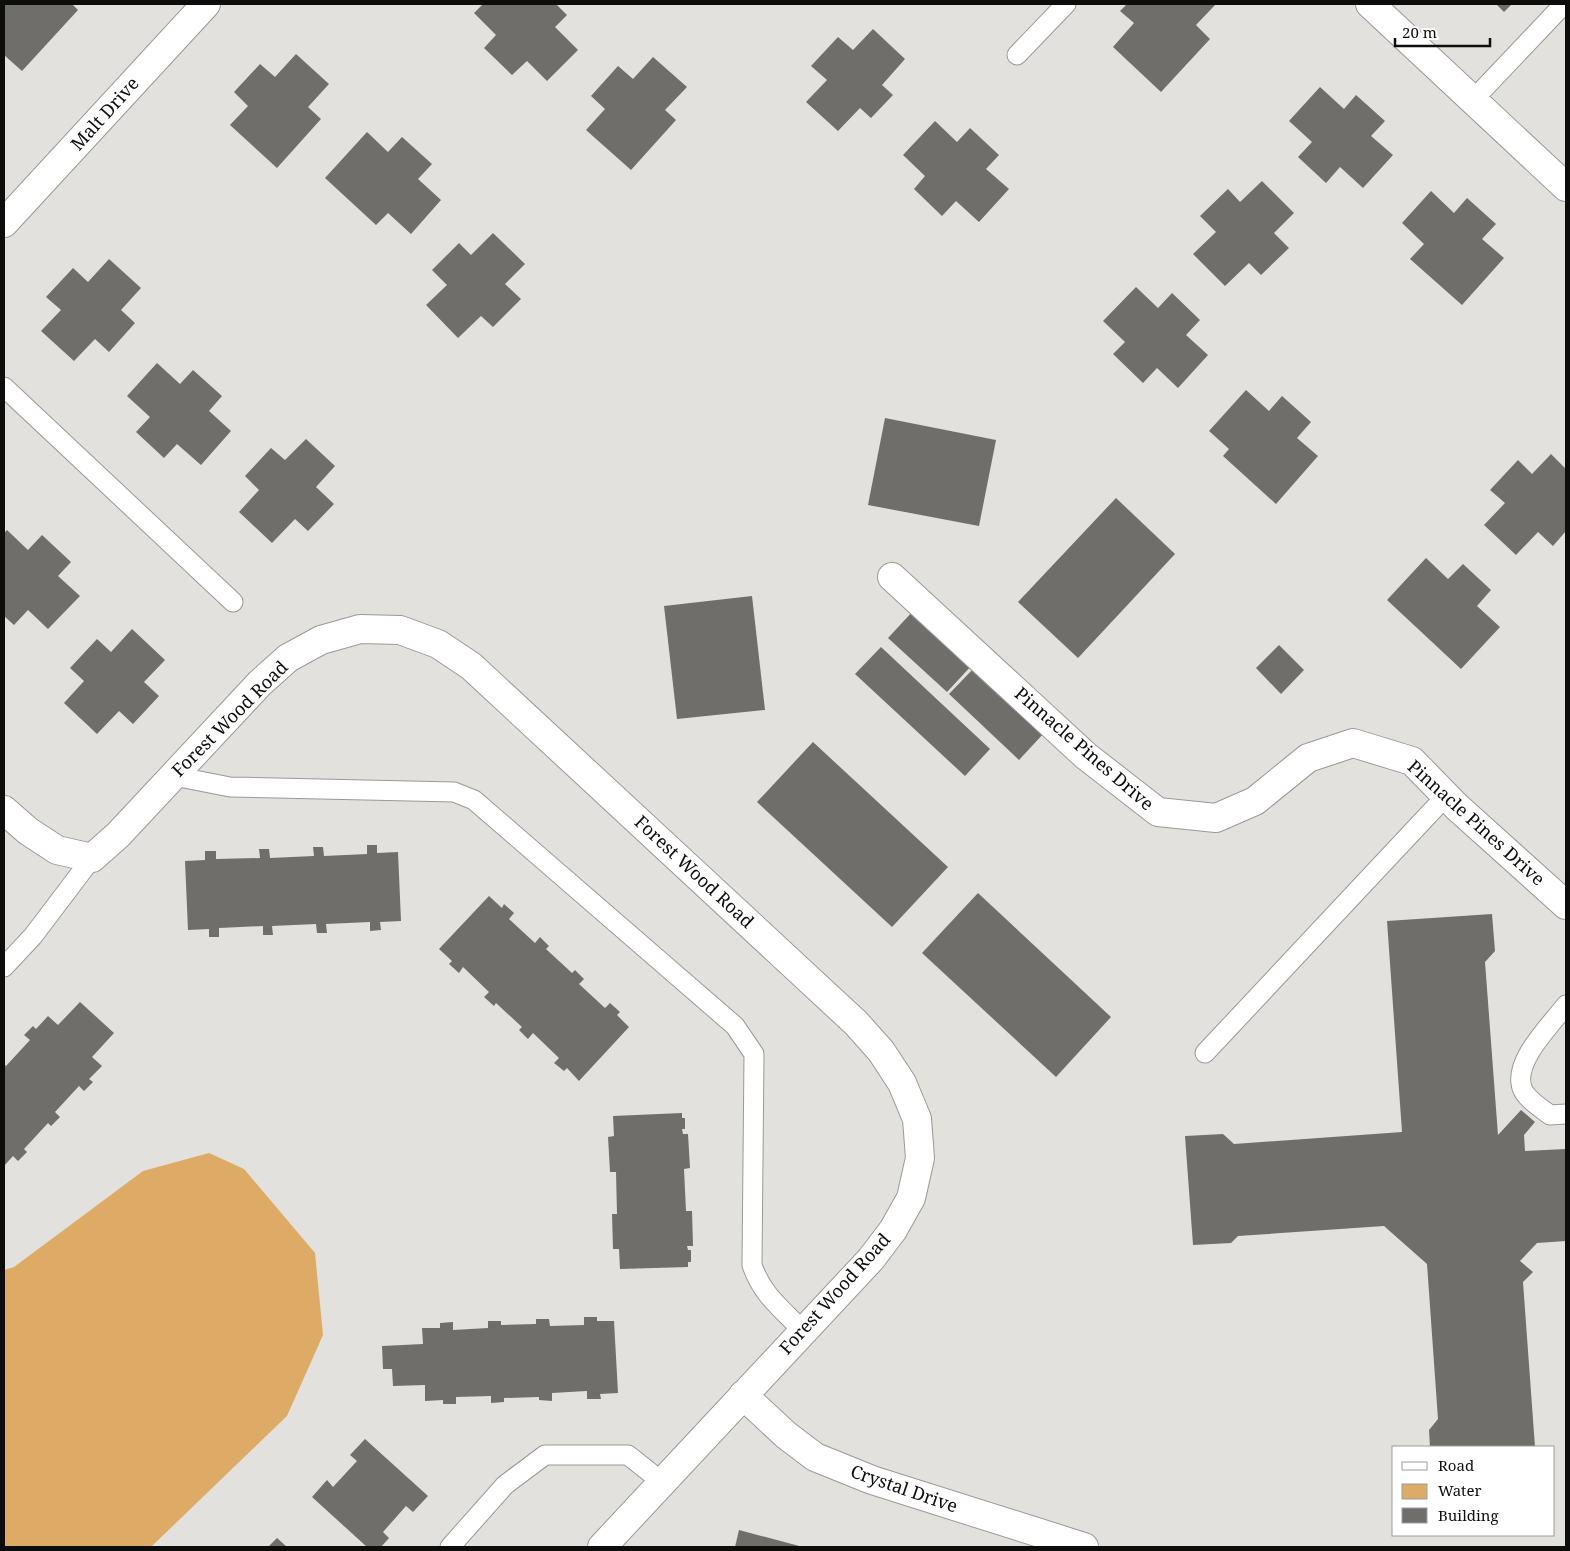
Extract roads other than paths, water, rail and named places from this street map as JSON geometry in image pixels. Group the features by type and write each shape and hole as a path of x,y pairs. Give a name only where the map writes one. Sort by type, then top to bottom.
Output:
{"street":[{"name":"Malt Drive","path":"4,224 206,4"},
{"path":"1370,4 1566,187"},
{"name":"Pinnacle Pines Drive","path":"892,577 1086,756 1158,812 1216,818 1255,801 1308,758 1353,743 1412,761 1446,796 1566,905"},
{"name":"Forest Wood Road","path":"92,858 118,835 260,683 288,658 321,640 360,629 400,630 438,644 471,666 856,1023 881,1051 902,1083 917,1119 920,1158 911,1198 893,1230 871,1259 602,1547"},
{"path":"4,810 28,832 57,850 92,858"},
{"name":"Crystal Drive","path":"743,1395 786,1435 815,1457 872,1480 1084,1547"}],"lane":[{"path":"1017,56 1066,4"},
{"path":"1473,100 1564,4"},
{"path":"4,387 233,602"},
{"path":"174,776 230,787 454,792 474,800 735,1026 754,1054 752,1265 758,1281 766,1293 803,1332"},
{"path":"1205,1054 1446,796"},
{"path":"4,967 33,936 92,858"},
{"path":"1566,1005 1528,1054 1522,1072 1522,1089 1533,1102 1550,1115 1566,1114"},
{"path":"450,1547 505,1485 545,1455 628,1455 662,1482"}],"water":[{"path":"209,1153 244,1169 315,1253 323,1335 287,1416 151,1547 4,1547 4,1270 14,1267 143,1171"}]}
